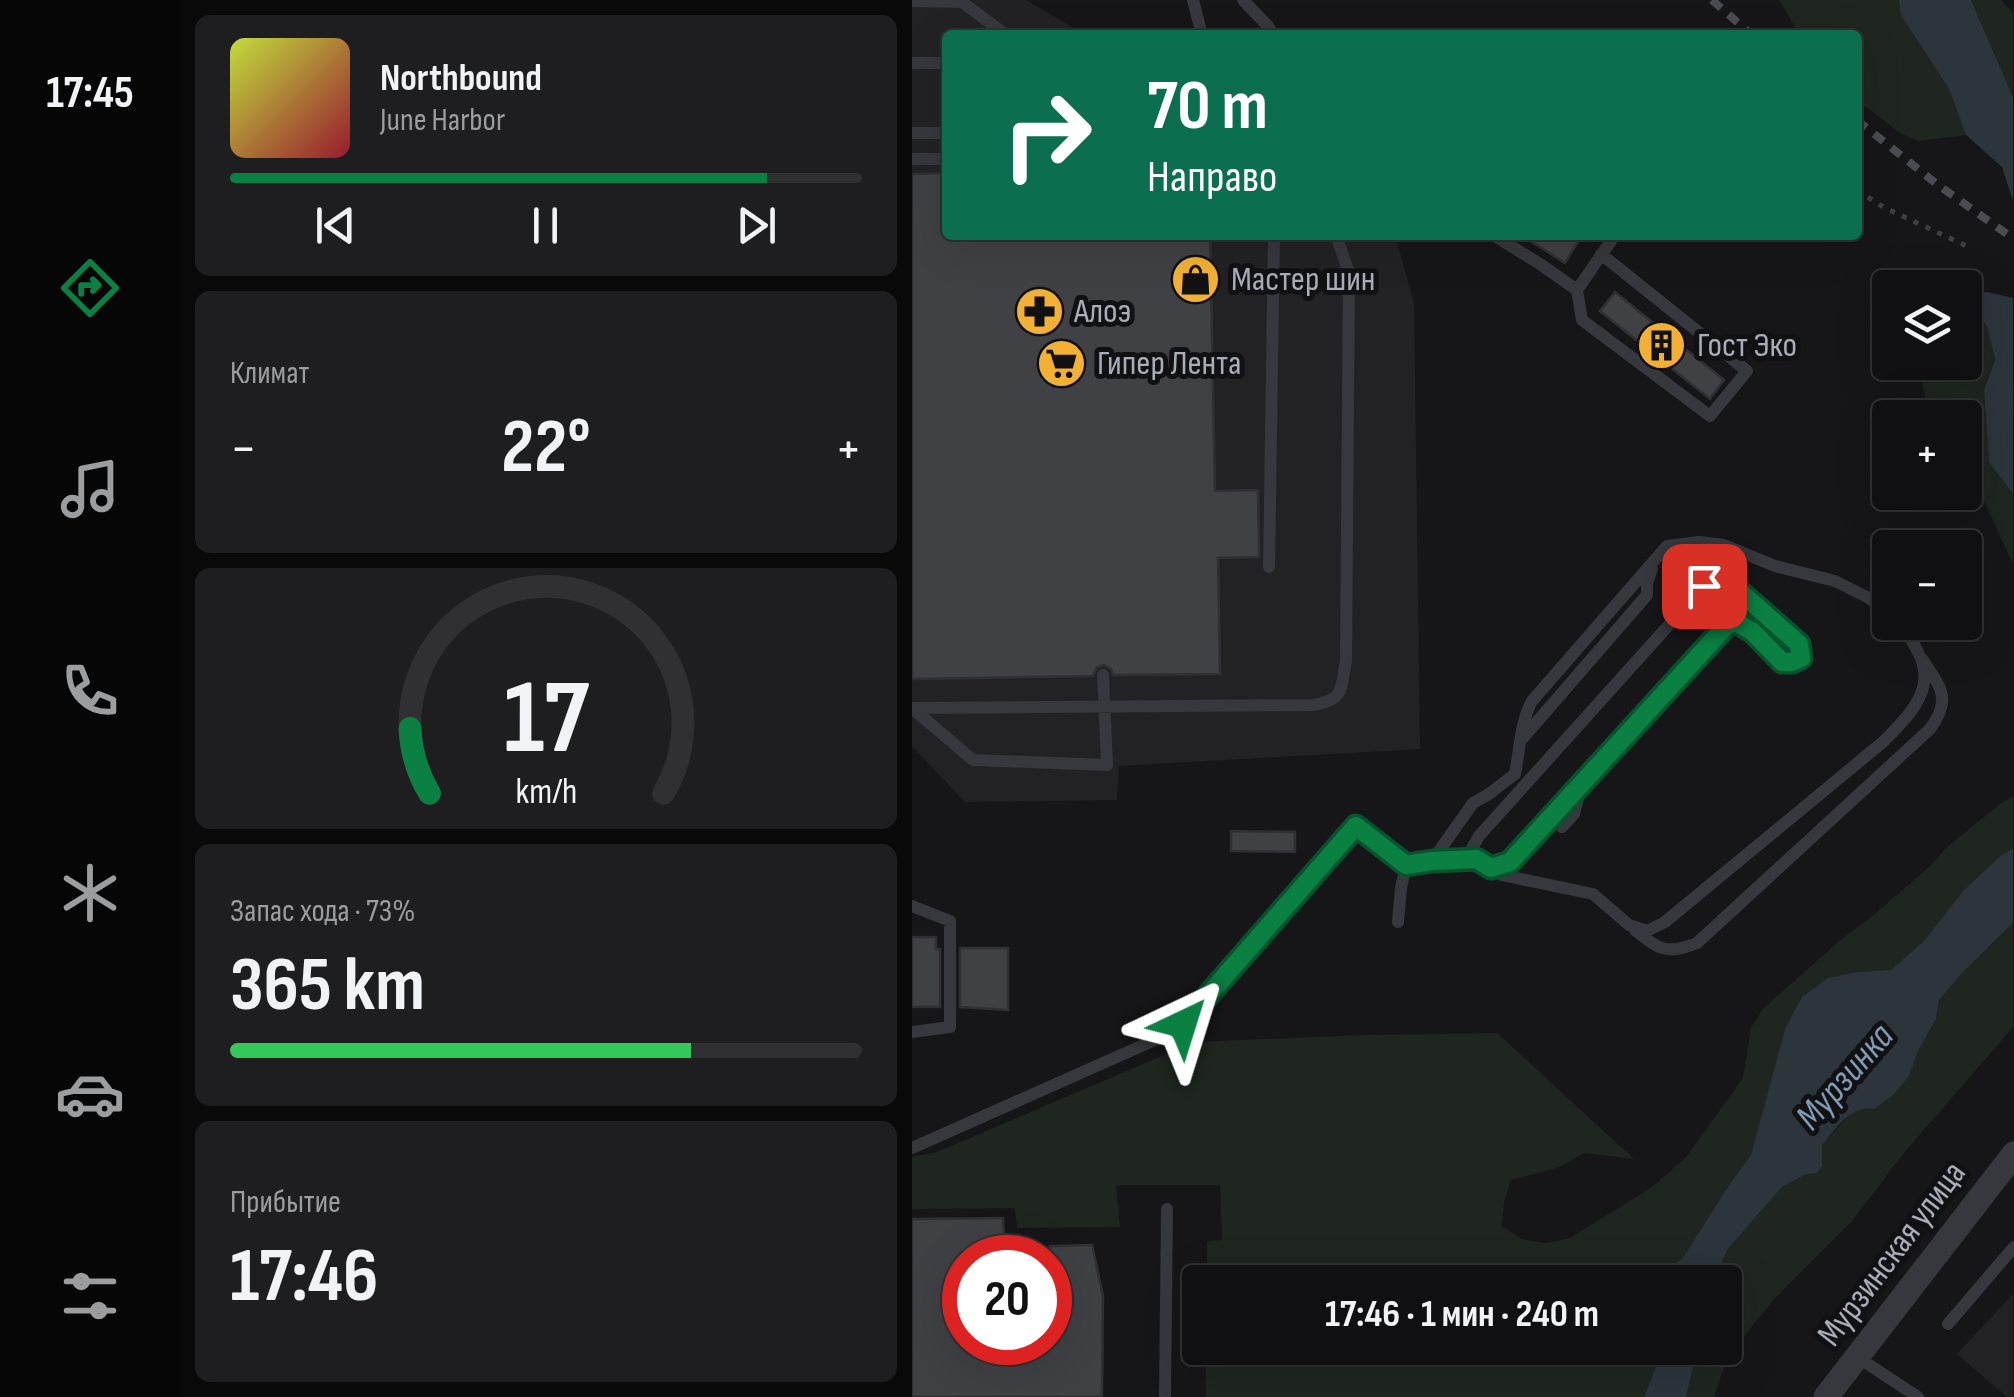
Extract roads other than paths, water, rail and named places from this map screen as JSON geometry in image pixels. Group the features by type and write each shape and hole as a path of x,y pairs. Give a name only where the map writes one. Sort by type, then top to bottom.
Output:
{"street":[{"name":"Мурзинская улица","path":"1826,1397 2009,1169"}],"lane":[{"path":"1193,0 1201,30"},
{"path":"1243,0 1270,30"},
{"path":"912,1 962,2 999,30"},
{"path":"912,63 942,64"},
{"path":"912,134 942,133"},
{"path":"912,159 942,158"},
{"path":"1269,567 1274,240"},
{"path":"912,708 1312,705 1331,701 1340,692 1346,662 1349,273 1338,240"},
{"path":"1501,240 1577,290"},
{"path":"1602,254 1747,371 1710,416 1582,320 1577,290 1612,240"},
{"path":"1432,861 1473,803 1515,774 1523,717 1532,701 1666,546 1699,542 1724,545 1775,566 1835,581 1872,601"},
{"path":"1476,859 1472,848 1479,836 1550,752 1704,586 1718,580 1731,584 1799,644 1801,658 1782,662 1753,632 1734,621 1726,626 1510,862 1491,868"},
{"path":"912,1148 1183,1024 1356,826 1406,865 1476,859 1502,875 1592,894 1660,950 1679,950 1697,943 1941,714 1942,690 1911,640"},
{"path":"1629,925 1647,930 1666,922 1882,742 1915,709 1923,686 1923,660"},
{"path":"912,708 973,760 1107,765 1103,675"},
{"path":"1562,826 1574,814 1581,785"},
{"path":"1398,922 1406,865"},
{"path":"912,906 950,921 950,1028 912,1032"},
{"path":"1165,1397 1167,1209"},
{"path":"1948,1324 2014,1247"},
{"path":"1858,1356 1918,1397"}],"water":[{"path":"1899,0 1971,0 2013,97 2013,201 2002,167 1966,135 1949,89 1901,15"},
{"path":"1982,293 2013,298 2013,494 1989,462 1984,390 1995,360 1982,318"},
{"name":"Мурзинка","path":"2013,848 2013,923 1939,1000 1936,1019 1909,1076 1874,1109 1851,1114 1839,1125 1822,1145 1822,1166 1817,1173 1806,1174 1782,1187 1727,1250 1721,1265 1672,1265 1682,1259 1751,1155 1785,1029 1802,997 1828,978 1891,970 1924,941 1963,891"},
{"path":"1657,1365 1694,1365 1686,1397 1644,1397"}],"railway":[{"path":"1712,0 1746,30"},
{"path":"1862,124 2014,239"}],"place":[{"name":"Мастер шин","path":"1196,279"},
{"name":"Алоэ","path":"1039,311"},
{"name":"Гост Эко","path":"1662,345"},
{"name":"Гипер Лента","path":"1062,363"}]}
